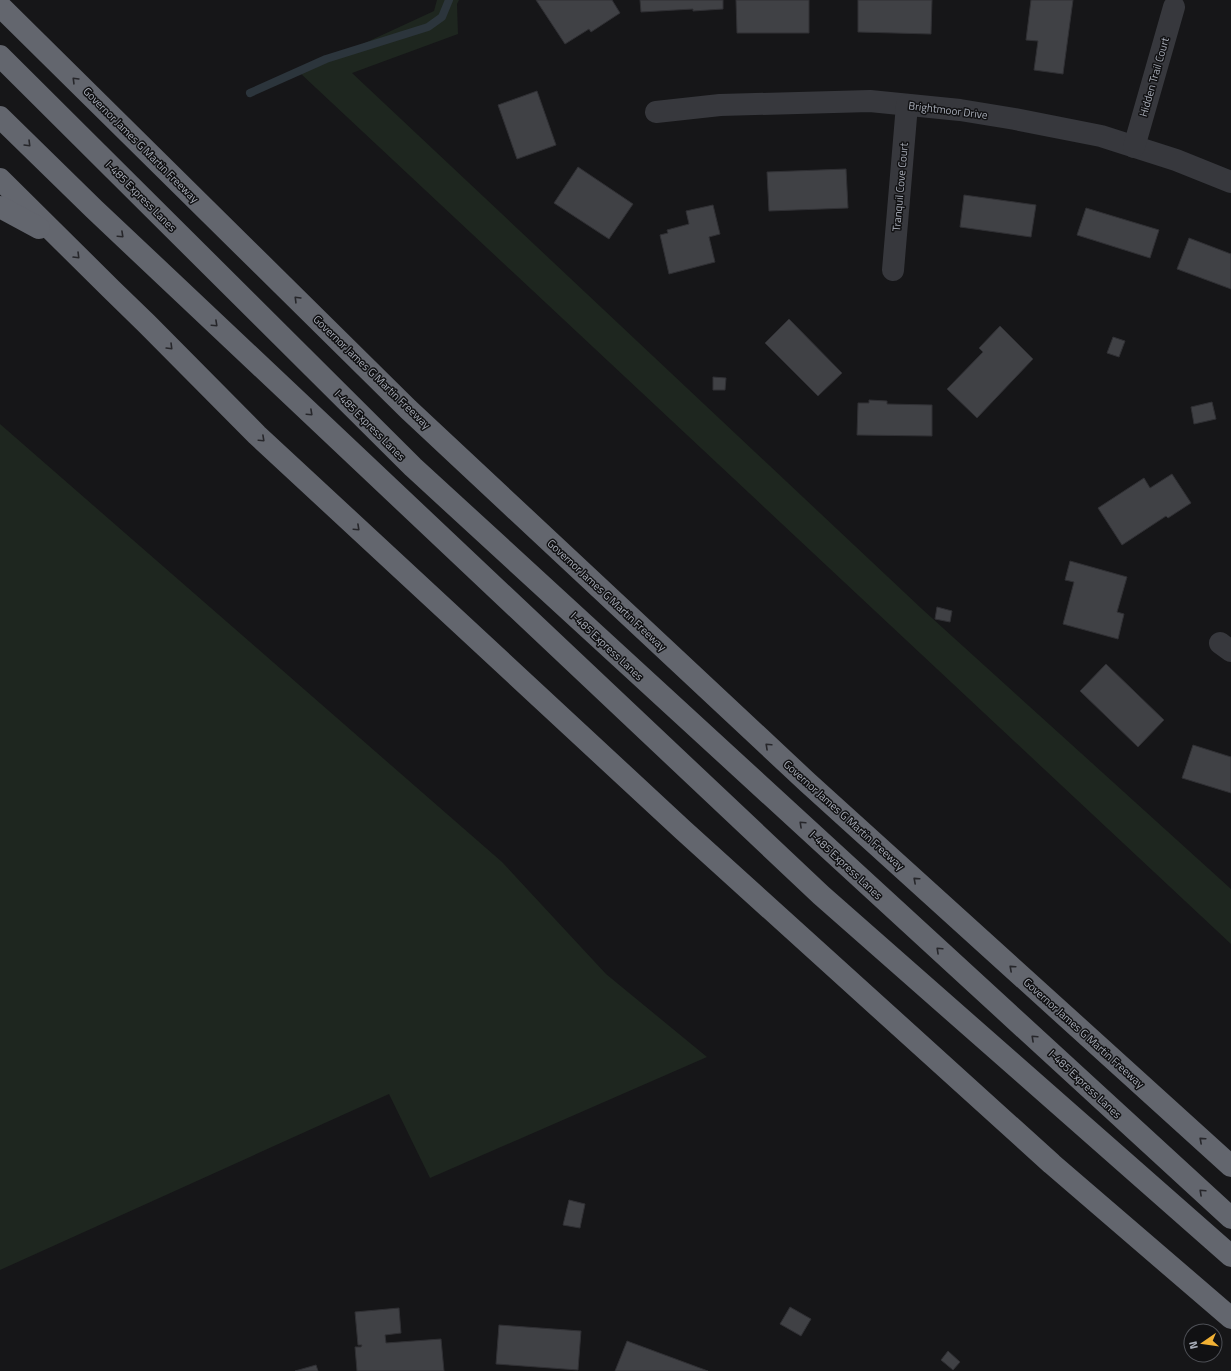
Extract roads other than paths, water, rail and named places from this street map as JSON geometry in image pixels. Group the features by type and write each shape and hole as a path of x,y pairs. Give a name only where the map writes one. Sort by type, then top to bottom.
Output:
{"highway":[{"name":"Governor James G Martin Freeway","path":"0,6 408,409 807,782 1231,1166"},
{"name":"I-485 Express Lanes","path":"0,56 412,467 1231,1218"},
{"path":"0,116 94,209 821,895 1231,1256"},
{"path":"0,179 60,240 148,324 257,435 683,830 1052,1164 1231,1318"},
{"path":"0,207 60,240"}],"street":[{"name":"Hidden Trail Court","path":"1134,147 1174,7"},
{"name":"Brightmoor Drive","path":"656,112 720,105 870,101 960,110 1101,136 1176,160 1231,182"},
{"name":"Tranquil Cove Court","path":"893,270 908,105"}],"waterway":[{"path":"250,93 326,59 428,27 442,17 449,0"}]}
